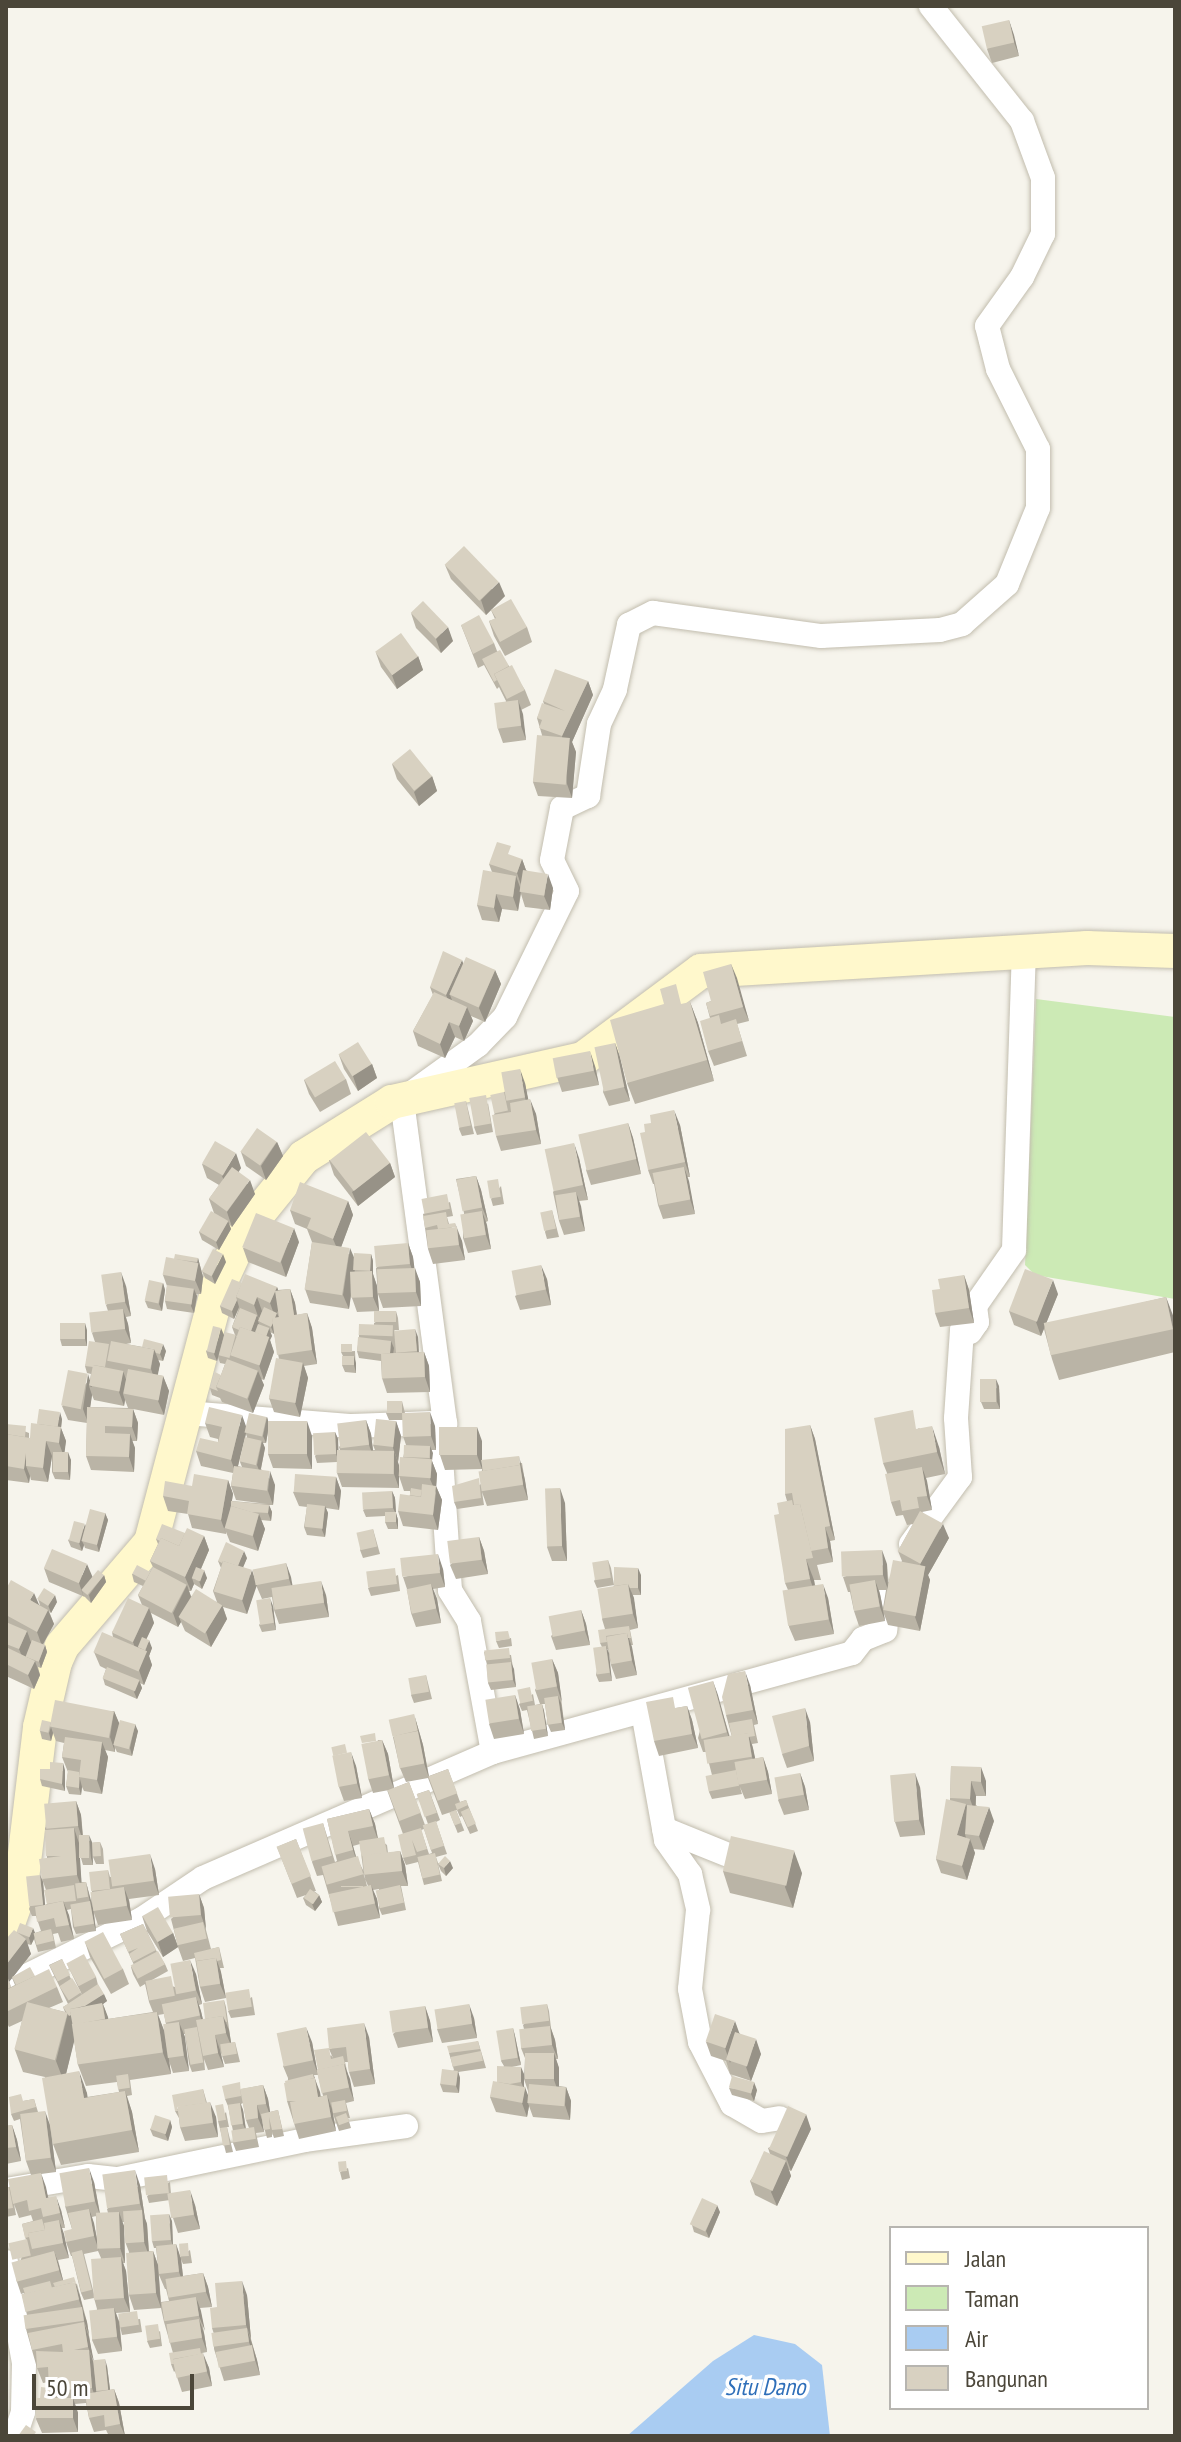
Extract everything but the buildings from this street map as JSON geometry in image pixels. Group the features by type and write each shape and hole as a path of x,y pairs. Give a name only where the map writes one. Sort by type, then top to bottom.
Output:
{"street":[{"path":"402,1100 478,1045 505,1017 567,891 552,860 562,808 588,796 599,724 615,689 629,625 653,613 821,636 940,630 975,615 1007,584 1036,516 1038,449 998,369 987,326 1022,277 1043,234 1043,178 1022,121 931,6"},
{"path":"6,1929 21,1887 40,1727 55,1662 62,1646 151,1542 219,1285 251,1220 304,1157 374,1109 583,1059 701,971 1087,948 1175,951"},
{"path":"6,1986 142,1919 203,1878 493,1752 643,1712 685,1695 852,1653 863,1639 885,1630 898,1565 961,1473 956,1418 962,1330 970,1332 977,1322 975,1306 1014,1250 1024,953"},
{"path":"402,1100 445,1423 441,1458 450,1590 469,1621 493,1752"},
{"path":"186,1413 352,1426 445,1423"},
{"path":"643,1712 666,1840 690,1874 698,1910 690,1989 700,2042 732,2104 762,2121 780,2118"},
{"path":"664,1829 726,1854"},
{"path":"6,2190 92,2176 118,2179 314,2138 406,2126"},
{"path":"6,2262 24,2363 23,2412 15,2436"}],"green space":[{"path":"1036,999 1175,1017 1175,1299 1035,1275 1025,1265"}],"water":[{"name":"Situ Dano","path":"754,2335 795,2344 822,2365 830,2436 627,2436 713,2361"}]}
